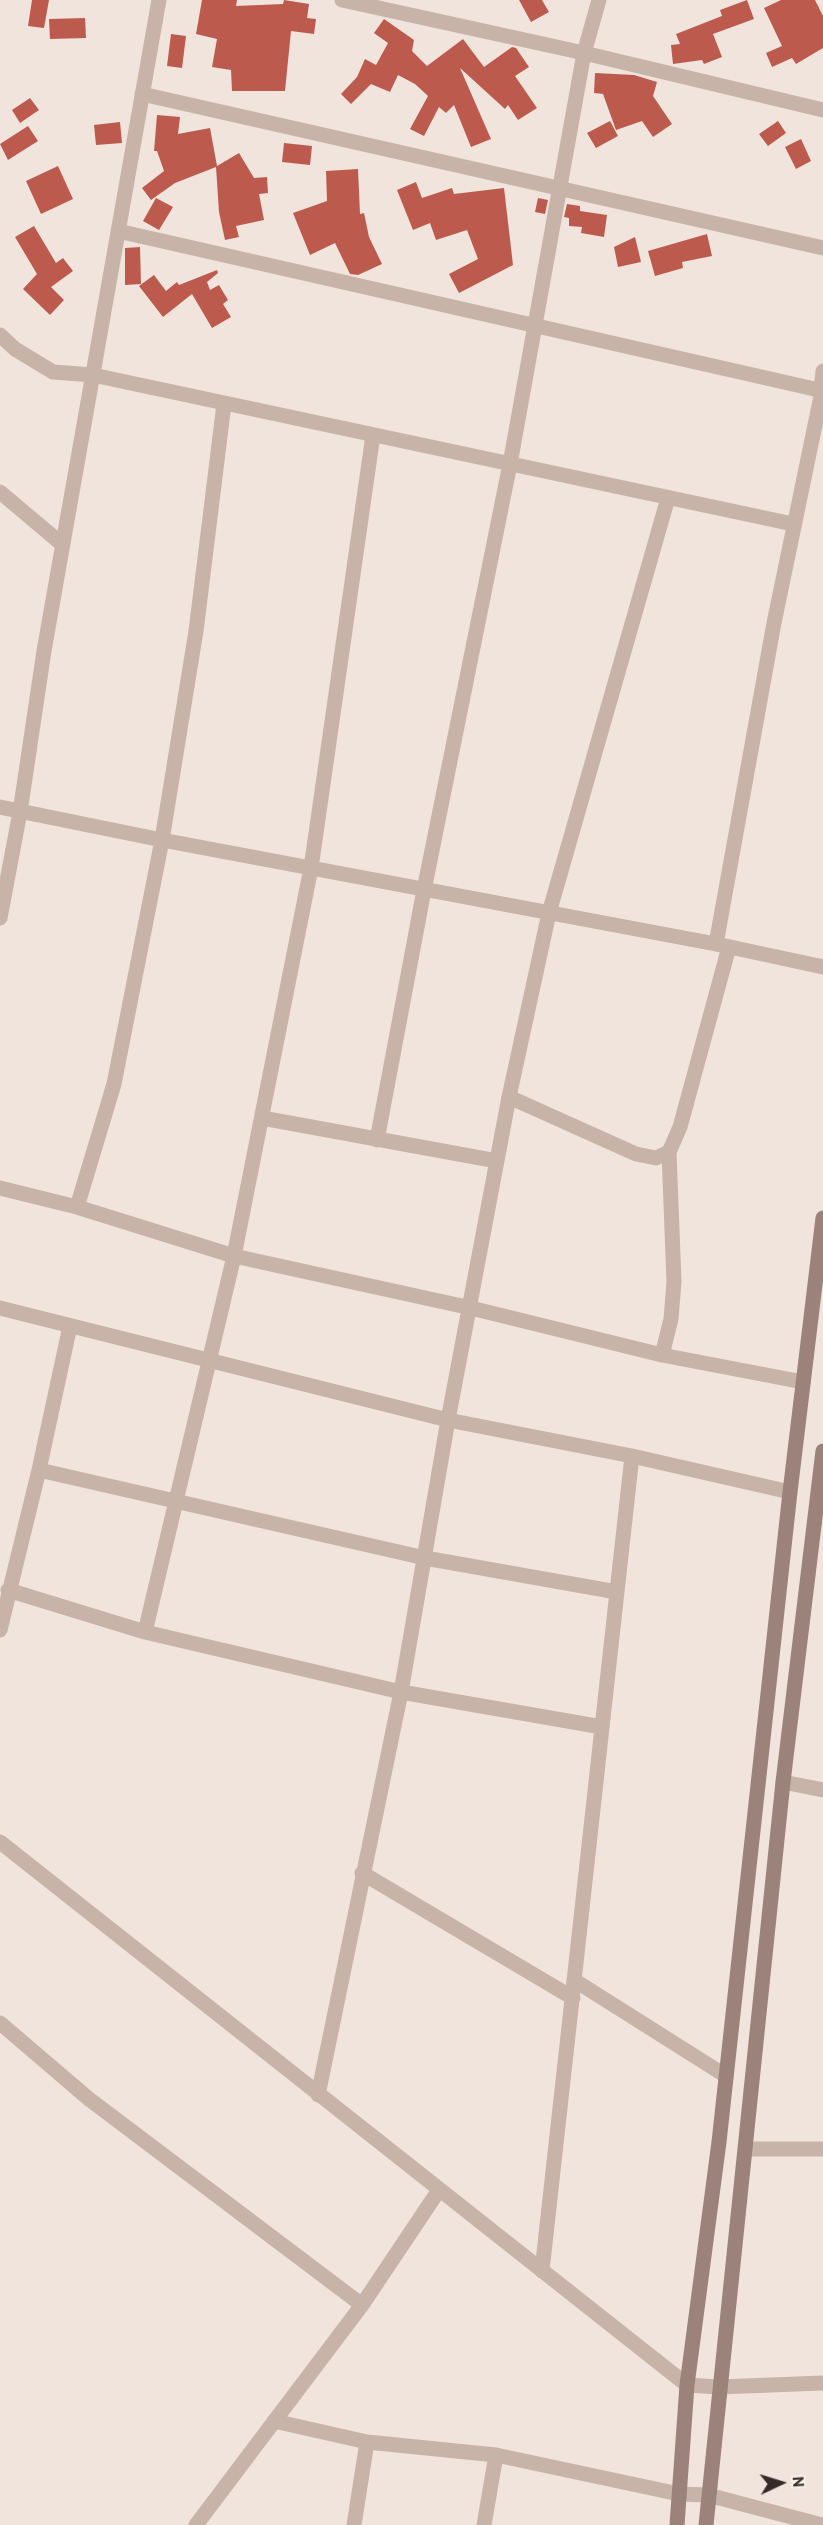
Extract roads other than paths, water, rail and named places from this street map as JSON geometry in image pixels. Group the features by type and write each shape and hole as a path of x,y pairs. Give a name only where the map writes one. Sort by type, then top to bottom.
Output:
{"main road":[{"path":"677,2525 687,2385 726,2076 790,1492 823,1218"},
{"path":"706,2525 718,2386 746,2148 783,1782 822,1476 823,1450"}],"street":[{"path":"0,918 159,0"},
{"path":"342,0 584,53 823,110"},
{"path":"377,1140 424,890 510,464 584,53 599,0"},
{"path":"142,94 823,248"},
{"path":"118,231 535,326 821,397"},
{"path":"0,335 15,349 53,372 93,375 793,524"},
{"path":"662,1355 671,1319 674,1282 669,1152 680,1127 723,946 793,524 821,397 823,371"},
{"path":"76,1207 114,1084 162,840 196,631 224,404"},
{"path":"145,1632 234,1256 311,868 373,435"},
{"path":"0,492 63,545"},
{"path":"318,2095 401,1692 448,1420 471,1308 509,1097 549,913 668,498"},
{"path":"0,807 823,967"},
{"path":"509,1097 636,1154 656,1158 669,1152"},
{"path":"262,1118 497,1161"},
{"path":"0,1188 76,1207 234,1256 471,1308 662,1355 803,1382"},
{"path":"0,1308 448,1420 632,1456 790,1492"},
{"path":"0,1630 39,1470 70,1326"},
{"path":"542,2271 632,1456"},
{"path":"39,1470 425,1558 617,1592"},
{"path":"8,1590 145,1632 401,1692 602,1727"},
{"path":"783,1782 823,1790"},
{"path":"0,1842 687,2385 823,2383"},
{"path":"362,1873 573,1998"},
{"path":"574,1980 726,2076"},
{"path":"0,2024 89,2099 362,2305"},
{"path":"746,2148 823,2149"},
{"path":"196,2525 362,2305 439,2190"},
{"path":"274,2421 367,2442 496,2455 679,2494 708,2495 822,2525"},
{"path":"354,2525 367,2442"},
{"path":"484,2525 496,2455"}]}
